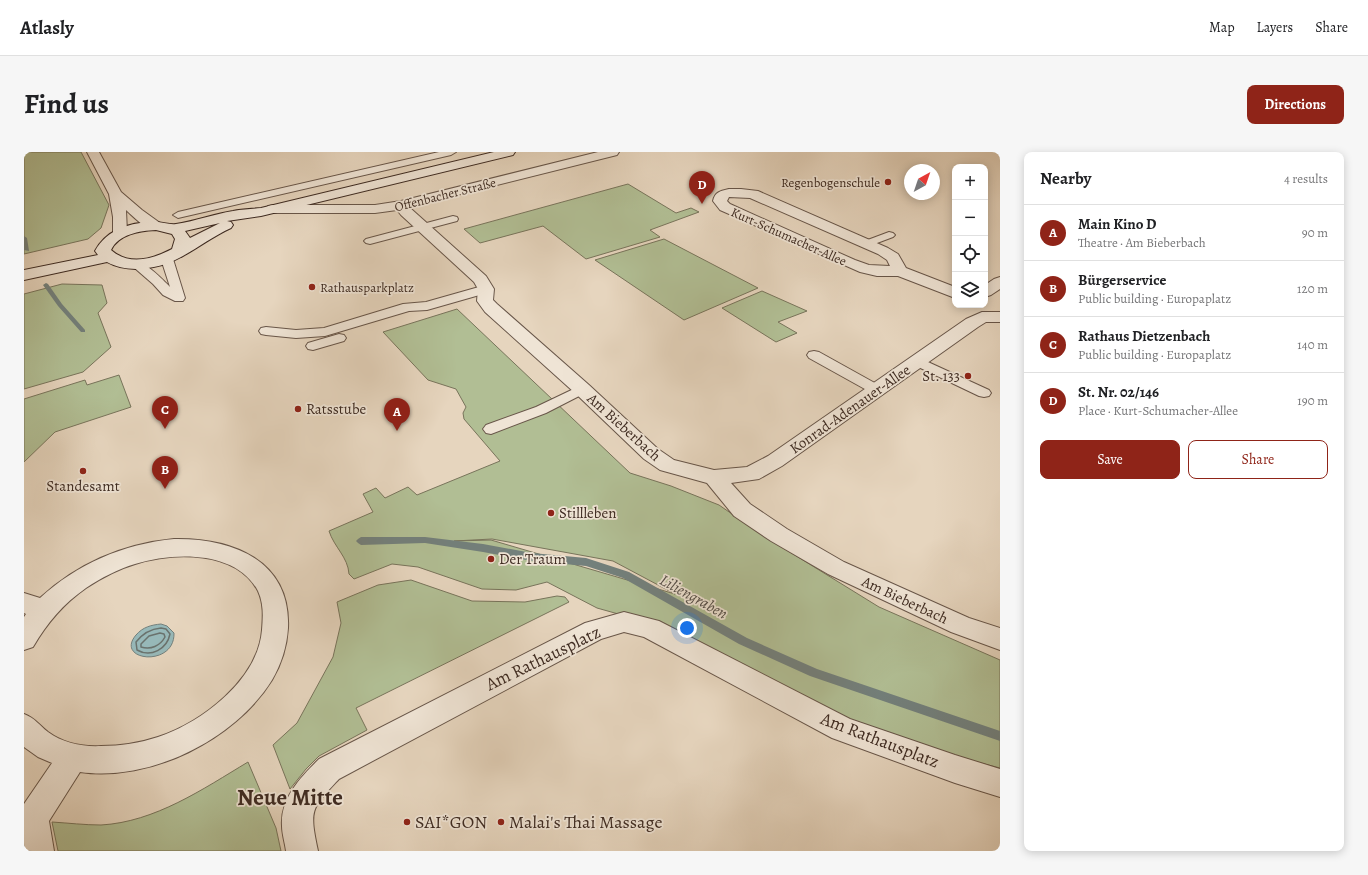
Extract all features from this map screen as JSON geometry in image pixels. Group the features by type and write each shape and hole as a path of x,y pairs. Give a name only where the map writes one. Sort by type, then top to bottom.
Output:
{"street":[{"path":"93,152 116,194 120,217 120,233"},
{"name":"Offenbacher Straße","path":"176,222 271,209 509,152"},
{"name":"Offenbacher Straße","path":"106,251 114,261 136,264 155,262 172,256 214,229 271,209 375,209 401,205 613,152"},
{"name":"Kurt-Schumacher-Allee","path":"900,271 892,256 869,243 753,194 740,192 726,193 720,198 720,201 725,207 850,263 871,270 900,271 952,292"},
{"path":"116,194 137,213 155,226"},
{"name":"Am Bieberbach","path":"401,205 406,212 480,279 486,289 485,301 491,308 582,389 656,458 667,465 714,477 742,510 779,535 836,568 960,625 1000,639"},
{"path":"24,275 106,251 113,237 131,229 176,222 182,237 182,243 172,256"},
{"path":"24,265 106,251"},
{"path":"988,290 1000,282"},
{"path":"985,308 998,316"},
{"name":"Konrad-Adenauer-Allee","path":"714,477 751,474 775,461 972,323 982,317 998,316"},
{"path":"24,639 36,620 35,606 109,565 143,553 177,547 224,553 249,565 267,584 276,608 276,637 264,668 242,698 209,726 177,743 150,753 109,760 90,760 73,757 55,751 29,734 24,727"},
{"name":"Am Rathausplatz","path":"299,838 300,805 307,792 329,769 356,753 594,630 624,622 650,628 842,729 955,769 1000,783"},
{"path":"38,851 33,818 73,757"}],"lane":[{"path":"176,222 290,190 451,152"},
{"path":"271,209 290,190"},
{"path":"370,241 453,219"},
{"path":"869,243 889,235"},
{"path":"136,264 167,292 179,298 172,256"},
{"path":"313,346 414,314 428,306 486,289"},
{"path":"266,331 296,334 325,332 408,307 428,306"},
{"path":"814,355 877,390"},
{"path":"917,361 984,393"},
{"path":"492,429 541,410 582,389"}],"green space":[{"path":"24,152 81,152 109,205 101,228 88,239 24,254"},
{"path":"628,184 676,213 691,208 699,212 650,230 660,237 586,259 543,226 480,243 464,229"},
{"path":"664,239 758,288 684,320 595,260"},
{"path":"62,284 102,285 107,303 98,313 111,347 83,372 24,389 24,294"},
{"path":"762,291 807,311 778,322 797,333 776,342 722,308"},
{"path":"457,309 630,473 671,486 719,505 764,536 879,607 1000,660 1000,768 954,756 819,708 661,626 597,608 547,582 516,590 482,589 418,567 392,564 354,579 349,574 344,557 331,537 329,531 373,512 363,494 376,488 385,498 408,487 417,495 500,461 464,419 463,413 466,407 456,389 428,380 383,332","holes":["492,539 613,561 675,594 491,540 454,541"]},
{"path":"119,375 131,407 55,432 24,462 24,399 85,380 87,385"},
{"path":"411,580 472,601 525,602 557,596 565,597 569,602 356,708 367,730 319,756 290,789 273,745 297,723 333,657 341,623 337,602 378,585"},
{"path":"248,762 276,828 281,851 58,851 52,822 101,825 121,823 140,818 159,811 196,793"}],"water":[{"path":"161,624 167,626 174,633 172,644 165,652 157,656 147,657 139,655 133,651 131,644 141,630"}],"waterway":[{"path":"24,238 27,250"},
{"path":"46,285 60,305 83,331"},
{"name":"Liliengraben","path":"361,541 425,540 532,557 586,562 626,575 743,641 814,673 1000,736"}],"place":[{"name":"Regenbogenschule","path":"888,182"},
{"name":"St. Nr. 02/146","path":"702,204"},
{"name":"Rathausparkplatz","path":"312,287"},
{"name":"St. 133","path":"968,376"},
{"name":"Ratsstube","path":"298,409"},
{"name":"Rathaus Dietzenbach","path":"165,429"},
{"name":"Main Kino D","path":"397,431"},
{"name":"Standesamt","path":"83,471"},
{"name":"Bürgerservice","path":"165,489"},
{"name":"Stillleben","path":"551,513"},
{"name":"Der Traum","path":"491,559"},
{"name":"SAI*GON","path":"407,822"},
{"name":"Malai's Thai Massage","path":"501,822"}],"district":[{"name":"Neue Mitte","path":"290,797"}]}
